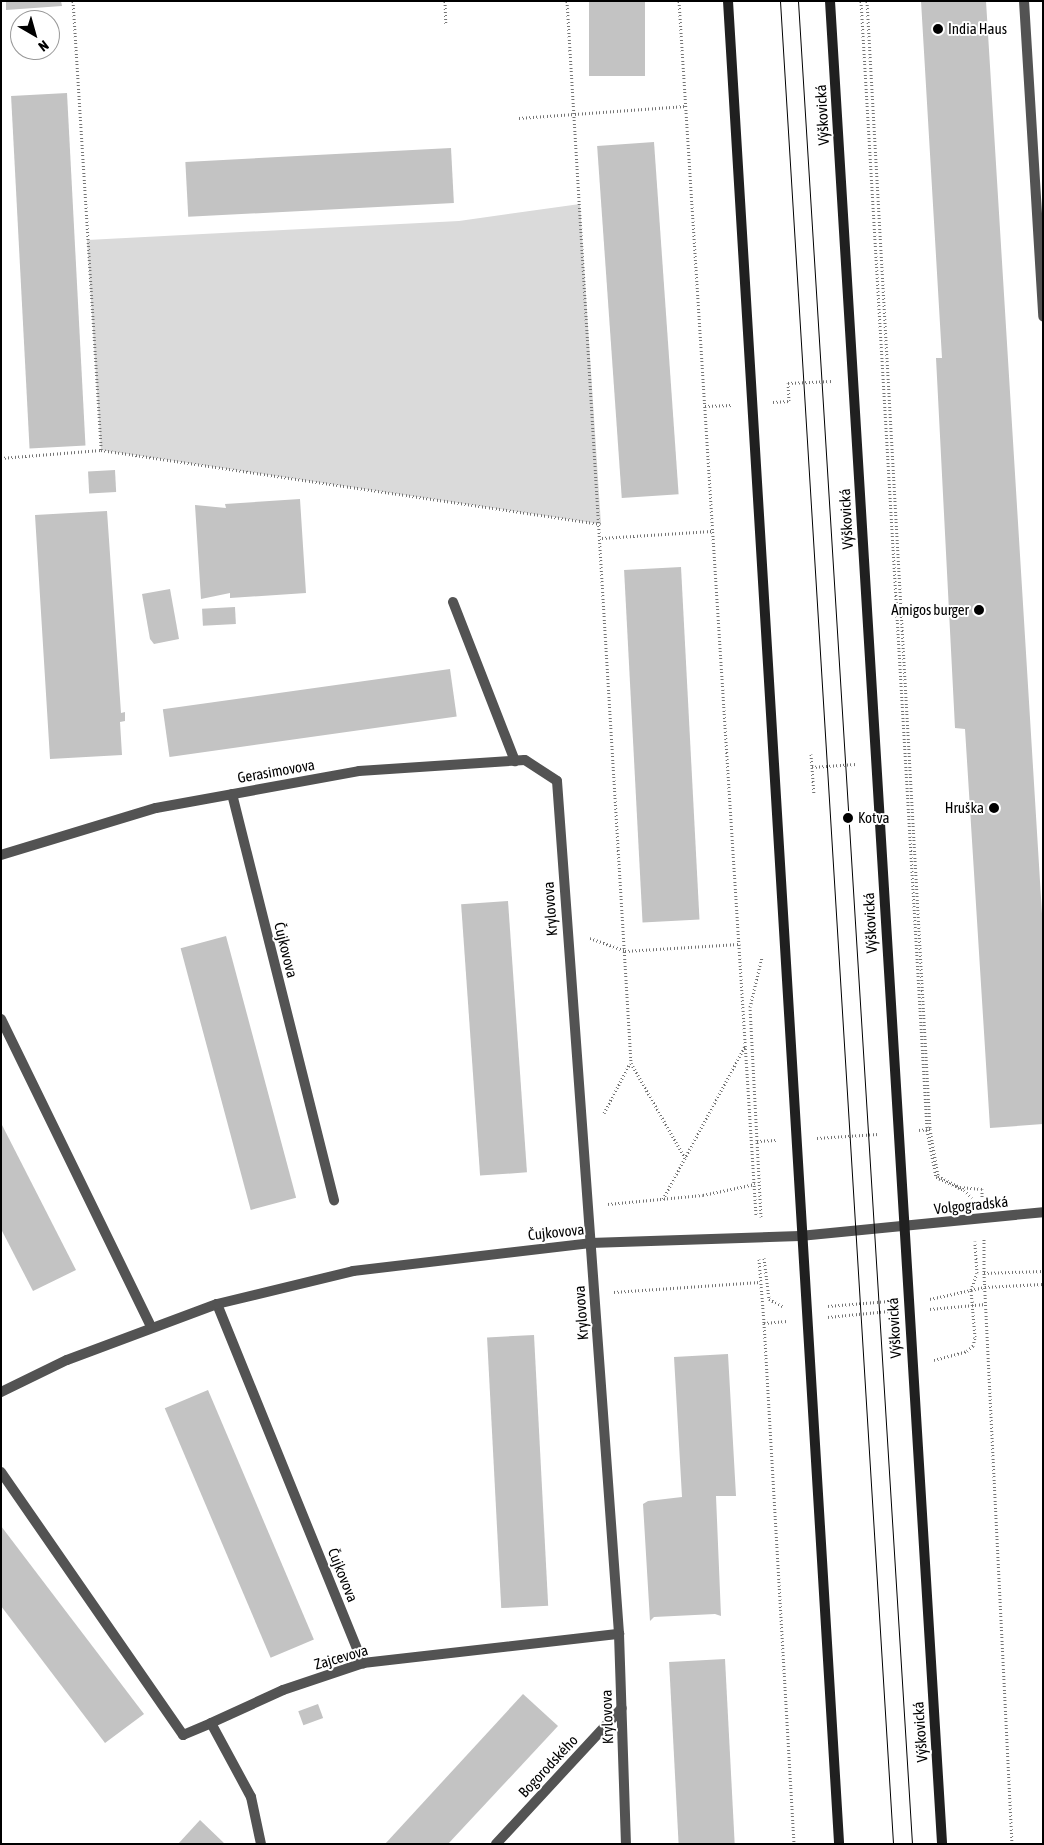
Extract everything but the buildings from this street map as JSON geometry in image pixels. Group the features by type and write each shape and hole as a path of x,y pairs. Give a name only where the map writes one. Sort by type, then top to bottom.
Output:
{"street":[{"path":"728,1 800,1236 838,1844"},
{"name":"Výškovická","path":"830,1 911,1361 942,1844"},
{"path":"1024,1 1043,316"},
{"path":"453,602 515,761"},
{"name":"Gerasimovova","path":"1,854 156,808 359,770 524,760 557,781"},
{"name":"Krylovova","path":"557,781 566,929 619,1634 626,1844"},
{"name":"Čujkovova","path":"232,794 334,1200"},
{"path":"1,1019 151,1327"},
{"name":"Volgogradská","path":"903,1228 1043,1212"},
{"name":"Čujkovova","path":"1,1392 68,1360 151,1327 217,1304 353,1272 590,1243 800,1236 903,1228"},
{"name":"Čujkovova","path":"217,1304 363,1663"},
{"name":"Zajcevova","path":"1,1472 183,1735 284,1690 363,1663 619,1634"},
{"name":"Bogorodského","path":"496,1844 622,1708"},
{"path":"211,1723 251,1797 261,1844"}],"path":[{"path":"73,1 101,450"},
{"path":"445,1 446,25"},
{"path":"567,1 602,538 631,1063 685,1158"},
{"path":"679,1 745,1045 756,1183 760,1282 764,1323 794,1844"},
{"path":"861,1 927,1130 936,1177 964,1190 972,1198 979,1219 986,1304 1012,1844"},
{"path":"867,1 930,1129"},
{"path":"519,118 686,106"},
{"path":"1,458 101,450 601,524"},
{"path":"602,538 712,531"},
{"path":"811,754 814,793"},
{"path":"812,767 860,764"},
{"path":"566,929 625,951 739,944"},
{"path":"757,1141 750,1007 764,950"},
{"path":"663,1199 745,1045"},
{"path":"600,1119 631,1063"},
{"path":"587,1206 703,1196 756,1183"},
{"path":"911,1361 943,1360 973,1346 975,1337 971,1290 977,1273 979,1219"},
{"path":"984,1274 1043,1271"},
{"path":"594,1293 760,1282"},
{"path":"985,1287 1043,1284"},
{"path":"764,1323 986,1304"}],"shaded area":[{"path":"580,204 601,524 101,450 87,240 459,221"}],"tram line":[{"path":"780,1 893,1844"},
{"path":"798,1 912,1844"}],"place":[{"name":"India Haus","path":"938,29"},
{"name":"Amigos burger","path":"979,610"},
{"name":"Hruška","path":"994,808"},
{"name":"Kotva","path":"848,818"}]}
